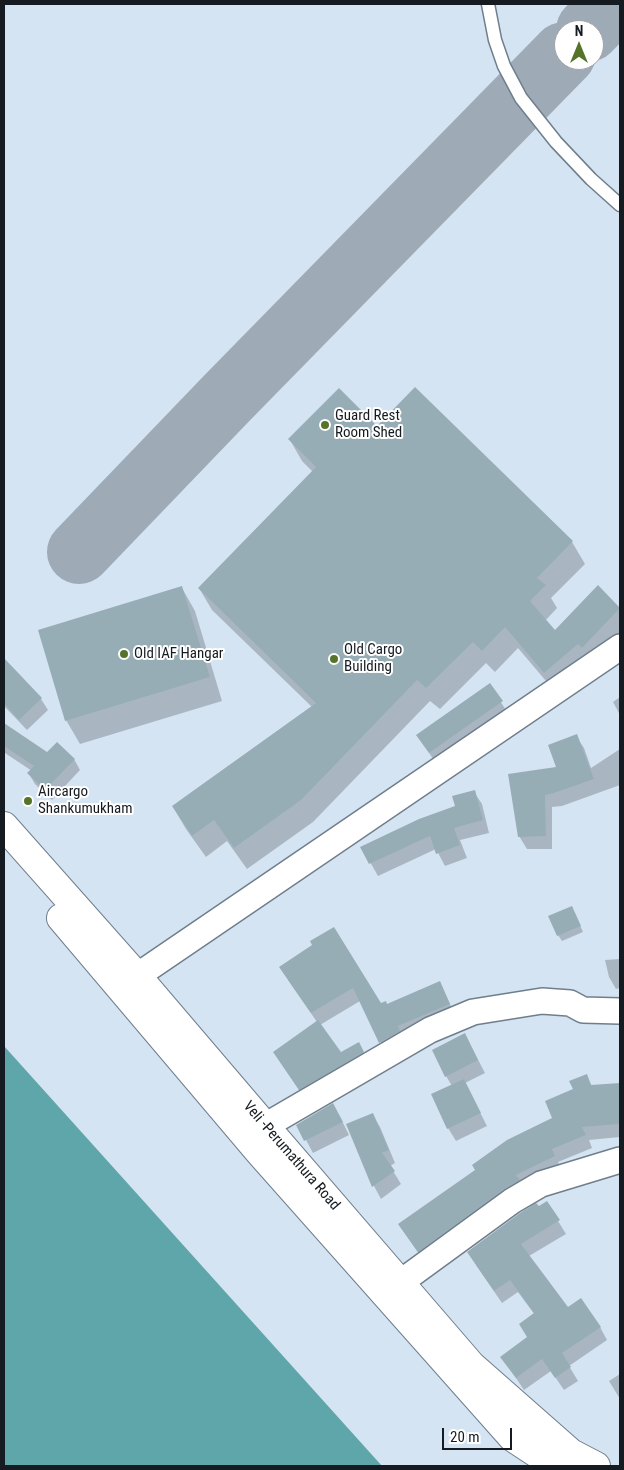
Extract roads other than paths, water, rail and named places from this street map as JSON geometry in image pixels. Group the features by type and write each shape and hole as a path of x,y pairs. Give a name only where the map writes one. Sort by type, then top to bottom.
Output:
{"main road":[{"name":"Veli -Perumathura Road","path":"4,826 137,976 472,1365 571,1454 596,1466"},
{"path":"4,849 260,1153 512,1437 556,1466"}],"street":[{"path":"137,976 620,647"},
{"path":"265,1126 430,1030 473,1012 542,1001 570,1003 583,1010 620,1011"},
{"path":"401,1282 512,1200 541,1184 620,1160"}],"lane":[{"path":"488,4 495,40 504,66 521,98 556,142 591,179 620,205"}],"place":[{"name":"Guard Rest Room Shed","path":"325,425"},
{"name":"Old IAF Hangar","path":"124,654"},
{"name":"Old Cargo Building","path":"334,659"},
{"name":"Aircargo Shankumukham","path":"28,801"}]}
